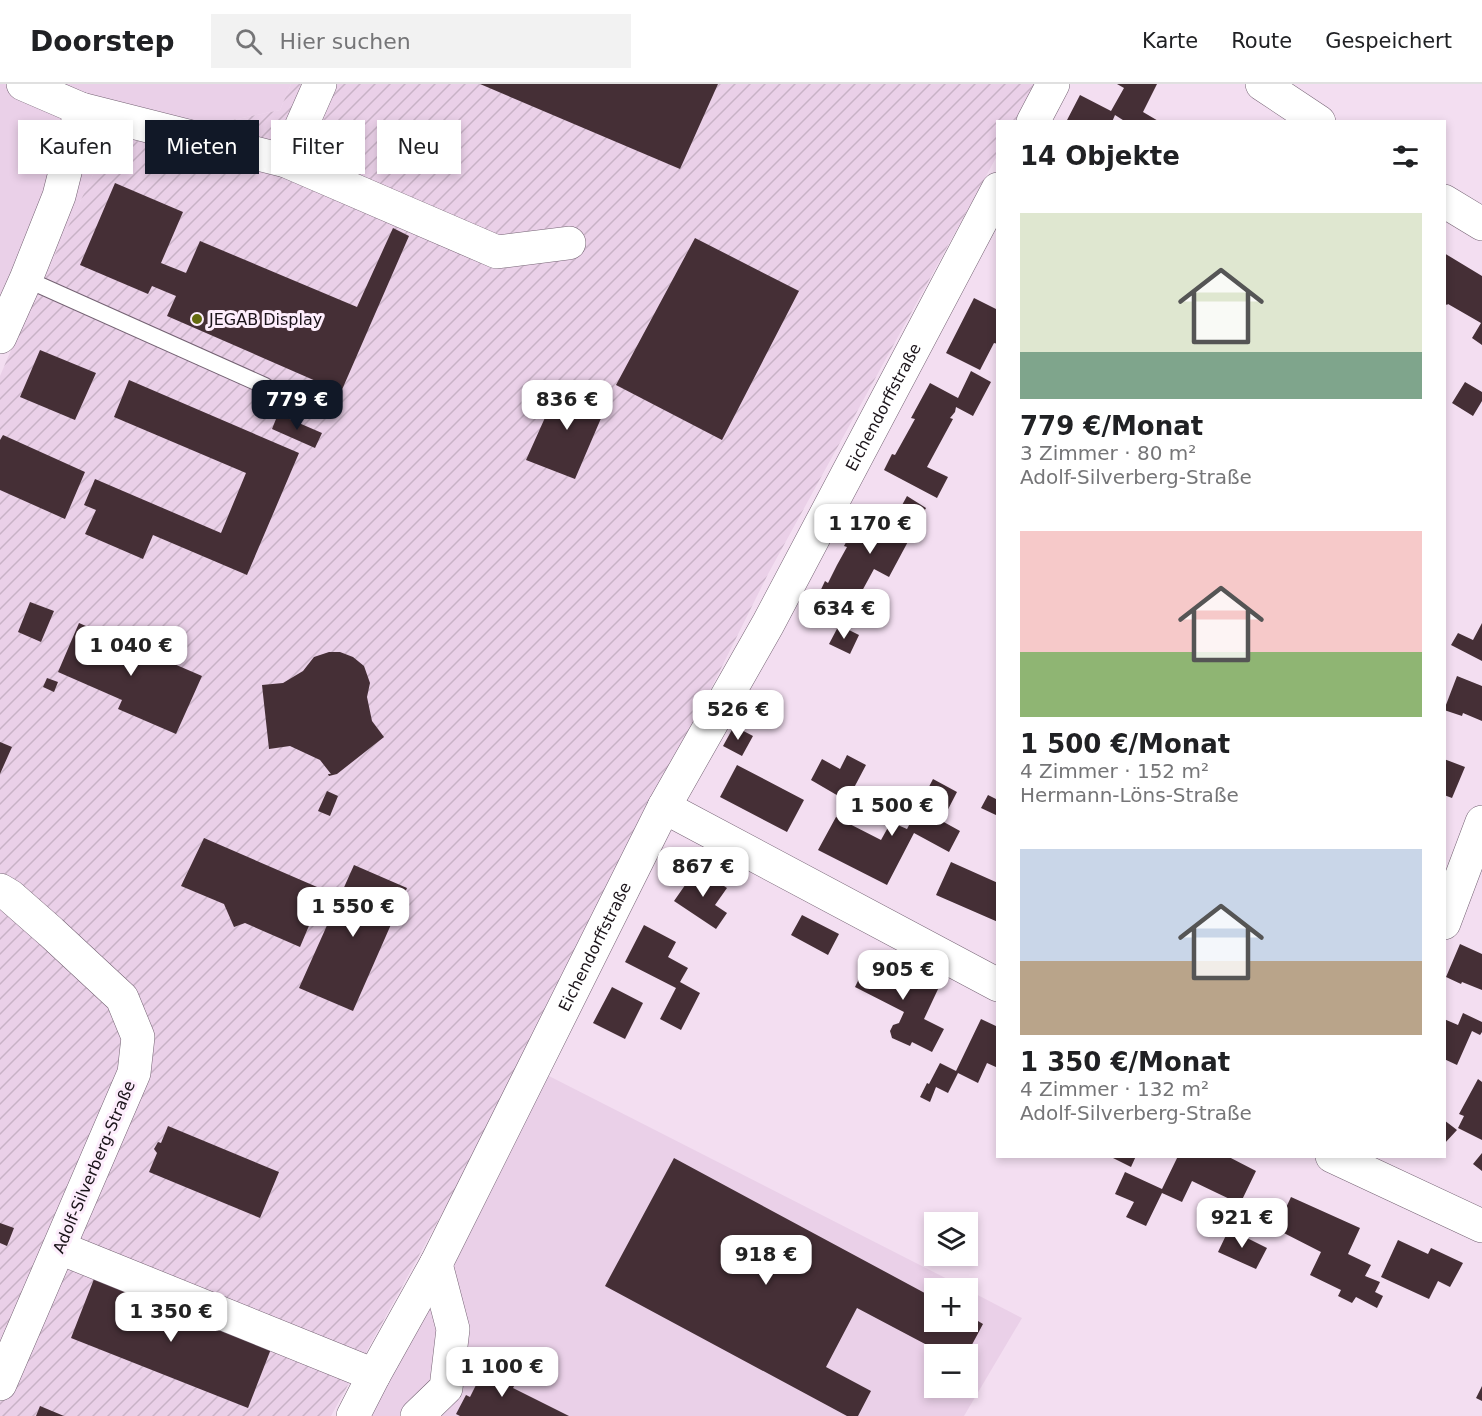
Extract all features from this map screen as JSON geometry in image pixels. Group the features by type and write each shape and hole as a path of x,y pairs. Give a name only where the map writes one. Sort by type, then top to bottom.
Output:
{"street":[{"path":"23,84 271,157"},
{"path":"304,120 320,84"},
{"path":"1034,120 1053,84"},
{"path":"1262,84 1316,120"},
{"path":"0,337 59,196 66,97"},
{"path":"316,174 497,252 569,243"},
{"name":"Eichendorffstraße","path":"353,1416 436,1264 664,807 768,624 996,193"},
{"path":"1446,202 1482,224"},
{"path":"664,807 996,984"},
{"path":"1446,918 1482,822"},
{"name":"Adolf-Silverberg-Straße","path":"0,890 51,932 122,998 138,1037 135,1073 0,1384"},
{"path":"1352,1161 1482,1226"},
{"path":"60,1248 374,1375"},
{"path":"417,1416 446,1388 453,1329 436,1264"}],"lane":[{"path":"26,279 265,386"}],"shaded area":[{"path":"0,84 291,84 280,110 233,120 145,120 145,139 133,141 133,120 18,120 18,174 93,174 23,322 0,313"},
{"path":"291,84 1037,84 1017,120 996,120 996,158 768,574 524,1064 331,1416 0,1416 0,376 93,174 133,174 133,141 145,139 145,174 259,174 259,120 233,120 280,110"},
{"path":"547,1075 945,1278 924,1278 924,1332 978,1332 978,1295 1022,1318 978,1392 978,1344 924,1344 924,1398 975,1398 964,1416 367,1416"}],"building":[{"path":"480,84 718,84 680,169"},
{"path":"1117,84 1157,84 1143,112 1157,120 1123,120 1115,115 1113,120 1067,120 1080,95 1111,111 1124,88"},
{"path":"115,183 183,212 161,263 186,273 200,241 357,307 393,228 409,236 341,392 167,316 176,296 152,286 148,294 80,265"},
{"path":"695,238 799,291 722,440 616,385"},
{"path":"1446,254 1482,276 1482,345 1472,338 1481,323 1447,305"},
{"path":"974,298 996,309 996,344 994,343 980,370 946,353"},
{"path":"40,350 96,373 75,420 20,397"},
{"path":"971,371 991,382 973,416 956,407 950,418 953,419 927,467 948,477 937,498 884,470 915,419 911,418 930,383 958,398"},
{"path":"129,380 299,453 247,575 153,535 143,559 85,534 96,510 84,505 95,479 221,533 246,473 114,417"},
{"path":"561,382 608,402 575,479 526,460"},
{"path":"1465,382 1482,392 1482,401 1473,416 1452,403"},
{"path":"278,414 322,433 315,448 272,429"},
{"path":"3,435 85,472 65,519 0,490 0,440"},
{"path":"907,496 926,508 889,577 874,569 849,615 817,598 825,581 828,583 847,547 844,546 862,512 890,527"},
{"path":"30,602 54,611 41,642 18,632"},
{"path":"79,623 202,676 176,734 118,709 122,700 58,672"},
{"path":"1482,623 1482,661 1451,645 1458,633 1473,640"},
{"path":"839,625 859,635 850,654 829,644"},
{"path":"329,652 340,652 353,657 364,666 370,683 367,697 372,721 384,737 337,774 329,776 328,774 331,774 320,760 290,746 269,749 262,685 283,683 303,671 314,657"},
{"path":"1457,676 1482,686 1482,721 1463,713 1462,716 1446,711"},
{"path":"47,678 58,682 54,692 43,687"},
{"path":"734,726 753,736 742,756 723,746"},
{"path":"0,742 12,747 0,774"},
{"path":"847,755 866,765 847,801 811,780 822,759 840,769"},
{"path":"1446,760 1465,767 1452,798 1446,796"},
{"path":"737,765 804,800 787,832 720,797"},
{"path":"933,779 957,792 942,821 960,831 949,852 914,833 887,885 818,850 836,817 881,840 891,822 907,829"},
{"path":"327,791 338,796 330,816 318,811"},
{"path":"988,795 996,799 996,815 981,808"},
{"path":"204,838 324,890 300,947 245,923 234,927 224,904 181,886"},
{"path":"951,862 996,882 996,921 936,895"},
{"path":"354,865 407,888 353,1011 299,988"},
{"path":"697,868 727,888 715,905 727,913 716,929 674,901"},
{"path":"802,915 839,934 828,955 791,935"},
{"path":"644,925 676,942 668,957 688,968 680,982 700,993 681,1030 660,1019 676,988 625,962"},
{"path":"1460,944 1482,954 1482,990 1446,977"},
{"path":"871,954 939,987 924,1019 944,1029 932,1052 912,1042 910,1046 892,1038 890,1031 893,1025 899,1023 904,1012 855,987"},
{"path":"612,987 643,1003 625,1039 593,1023"},
{"path":"1463,1013 1482,1022 1482,1032 1480,1035 1472,1031 1457,1065 1446,1060 1446,1020 1458,1025"},
{"path":"981,1019 996,1026 996,1067 987,1063 978,1083 958,1073 948,1093 936,1087 930,1102 920,1097 940,1063 956,1071"},
{"path":"1478,1079 1482,1082 1482,1140 1458,1128 1464,1116 1459,1114"},
{"path":"1446,1122 1457,1130 1446,1142"},
{"path":"168,1126 279,1172 260,1218 149,1172 157,1153 154,1149 158,1142 161,1143"},
{"path":"1482,1153 1482,1171 1473,1164"},
{"path":"674,1158 924,1293 924,1332 978,1332 978,1321 983,1324 972,1344 925,1344 857,1308 826,1367 871,1391 858,1416 847,1416 605,1286"},
{"path":"1113,1158 1135,1158 1131,1167"},
{"path":"1177,1158 1231,1158 1256,1171 1240,1204 1192,1181 1182,1202 1162,1193 1146,1226 1126,1217 1134,1202 1115,1194 1125,1172 1162,1189"},
{"path":"1291,1197 1360,1228 1348,1254 1371,1265 1365,1276 1380,1282 1375,1292 1383,1296 1377,1308 1356,1297 1352,1303 1338,1296 1341,1290 1310,1275 1321,1252 1276,1229"},
{"path":"0,1223 14,1228 7,1246 0,1243"},
{"path":"1229,1229 1267,1248 1256,1269 1218,1252"},
{"path":"1398,1240 1428,1254 1431,1248 1463,1263 1450,1287 1438,1281 1429,1299 1381,1277"},
{"path":"94,1279 271,1349 248,1408 71,1338"},
{"path":"488,1361 519,1377 513,1388 569,1416 460,1416 456,1414 466,1395 470,1397"},
{"path":"1482,1386 1482,1401 1476,1398"},
{"path":"40,1406 64,1416 36,1416"}],"place":[{"name":"JEGAB Display","path":"197,319"}]}
